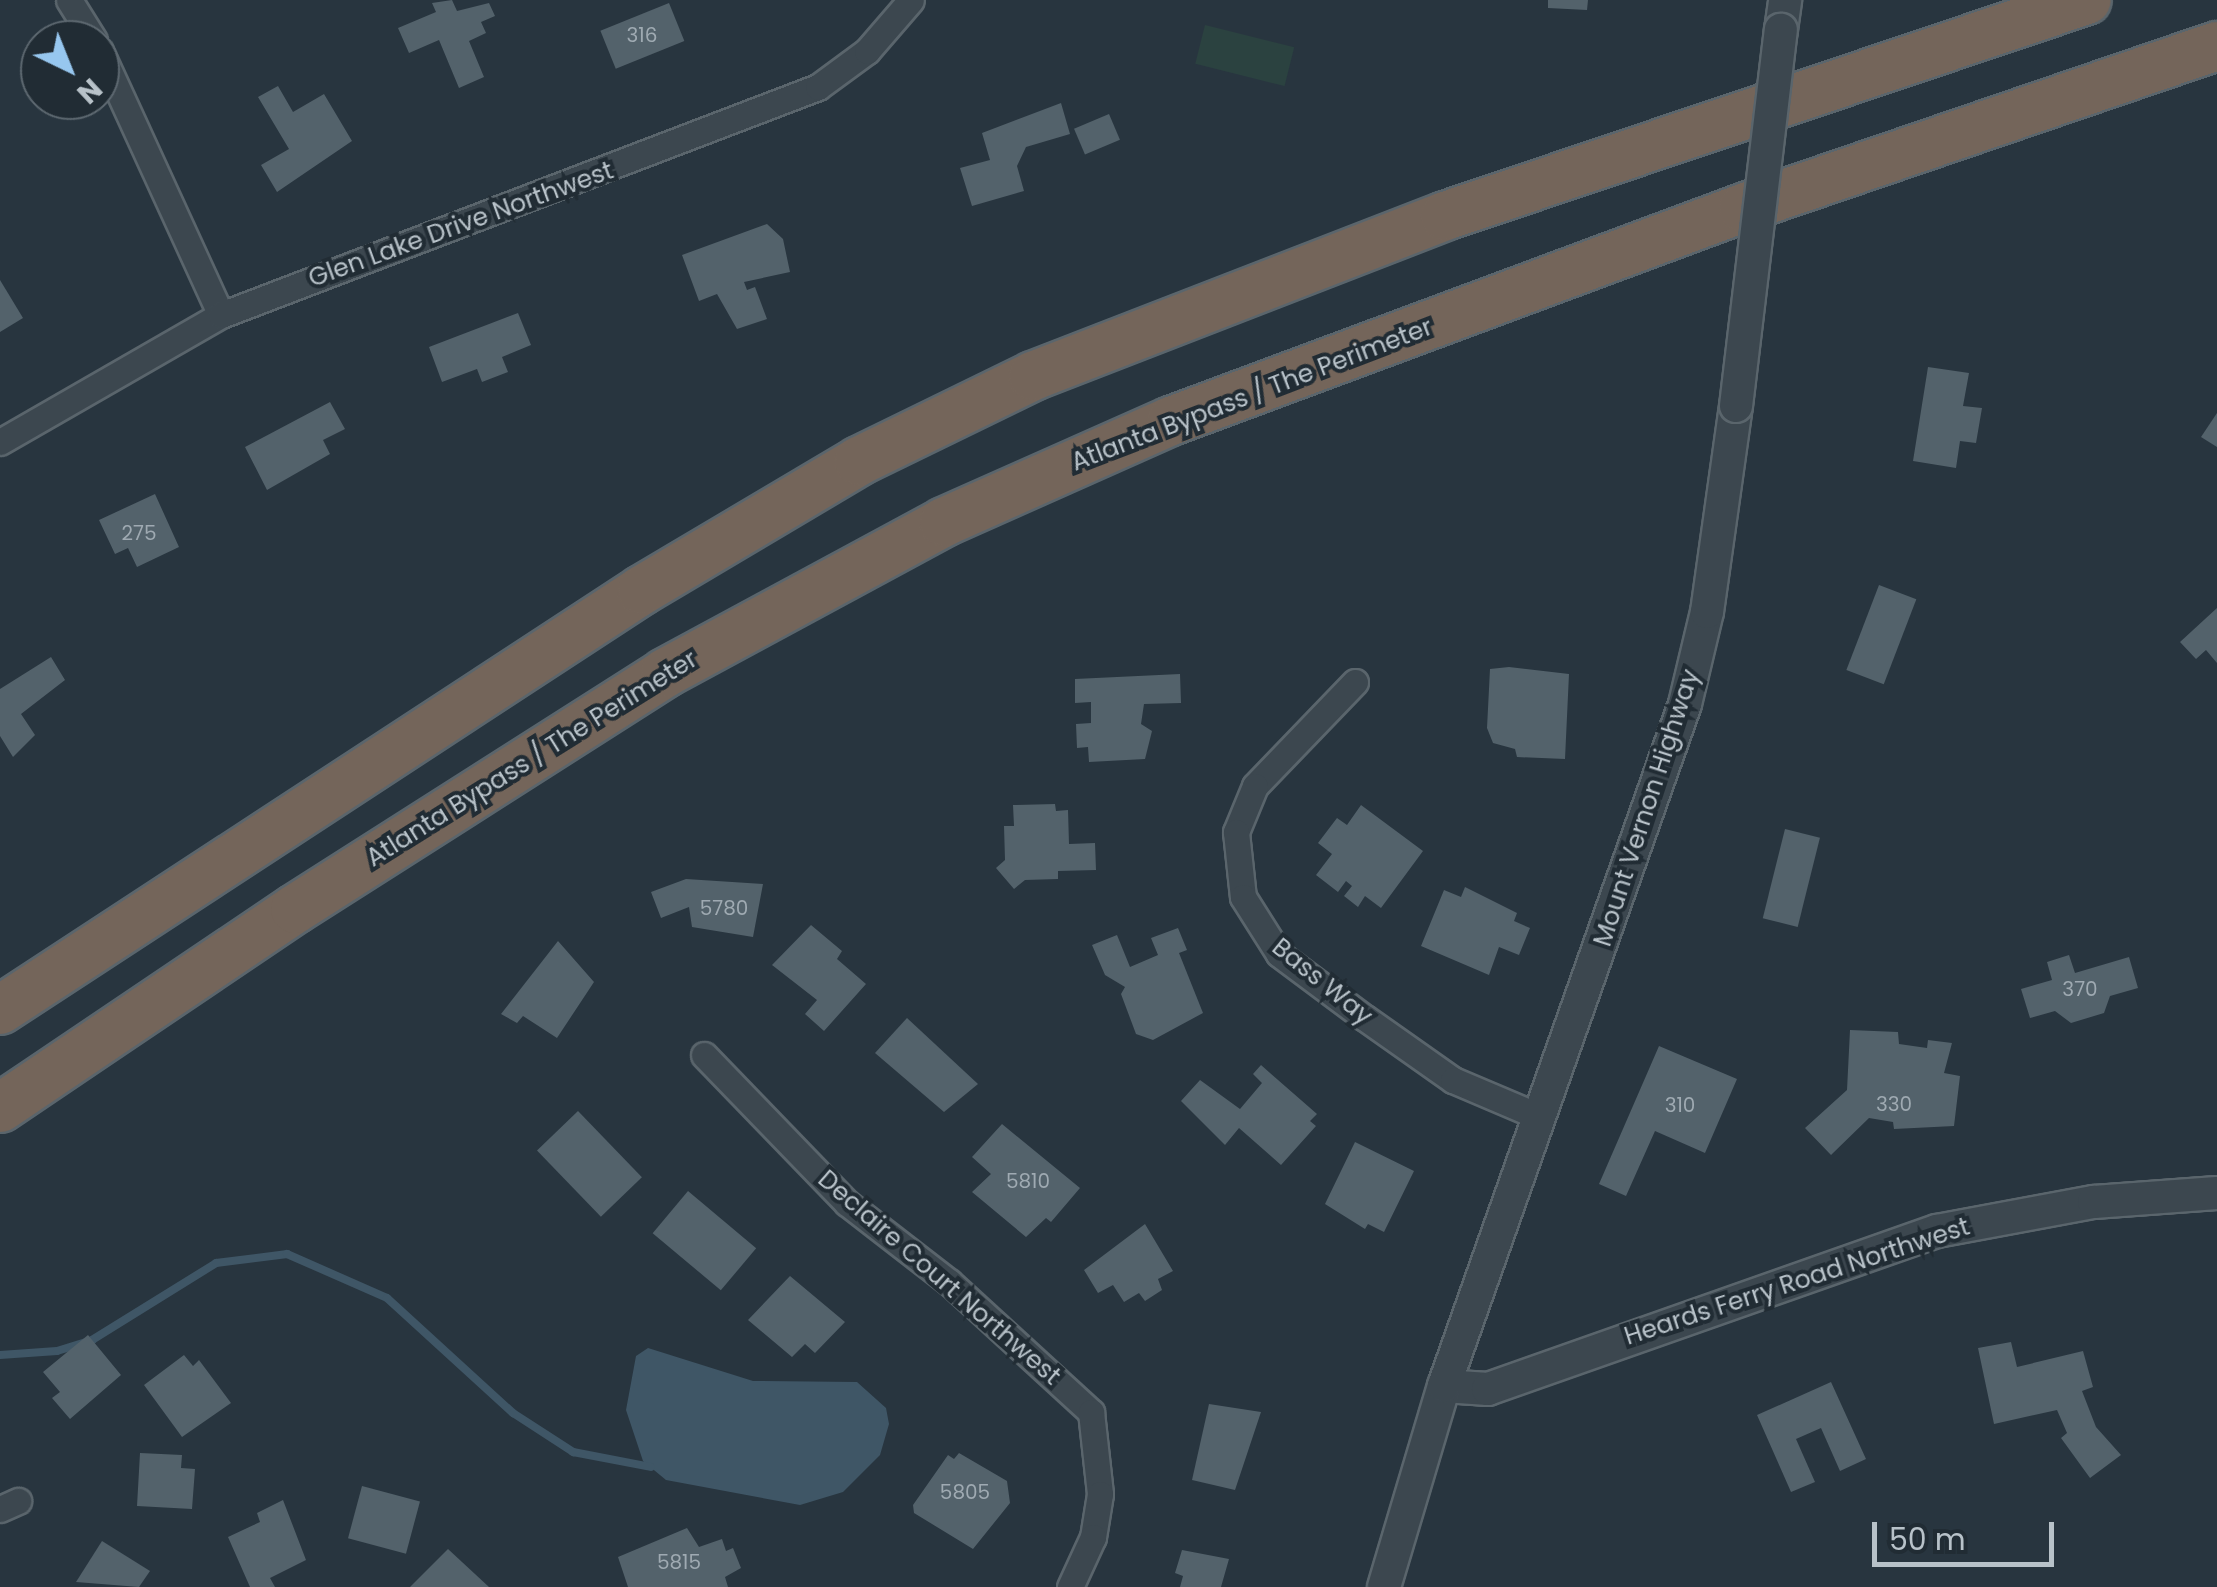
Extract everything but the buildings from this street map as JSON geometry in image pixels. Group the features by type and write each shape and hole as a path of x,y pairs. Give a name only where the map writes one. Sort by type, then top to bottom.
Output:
{"highway":[{"path":"1911,61 2038,0"},
{"path":"0,1010 412,735 859,462 1033,376 1445,216 2087,0"},
{"name":"Atlanta Bypass / The Perimeter","path":"0,1108 493,780 665,674 944,522 1171,420 1743,208 2217,46"}],"street":[{"name":"Glen Lake Drive Northwest","path":"0,442 221,315 773,109 818,87 867,51 910,0"},
{"name":"Mount Vernon Highway","path":"1384,1587 1444,1386 1685,704 1708,612 1783,15"},
{"path":"120,95 221,315"},
{"name":"Bass Way","path":"1355,682 1254,786 1236,832 1243,897 1279,954 1364,1018 1454,1080 1540,1117"},
{"name":"Declaire Court Northwest","path":"704,1055 848,1203 988,1316 1090,1412 1100,1494 1093,1538 1070,1587"},
{"name":"Heards Ferry Road Northwest","path":"1444,1386 1488,1389 1938,1231 2094,1202 2217,1192"}],"green space":[{"path":"1205,25 1294,47 1285,86 1195,64"}],"water":[{"path":"648,1348 753,1381 857,1382 886,1408 889,1424 880,1455 843,1492 800,1505 666,1480 643,1461 626,1410 636,1356"}],"waterway":[{"path":"0,1355 57,1351 92,1340 216,1263 287,1254 387,1298 513,1413 573,1452 651,1467"}]}
